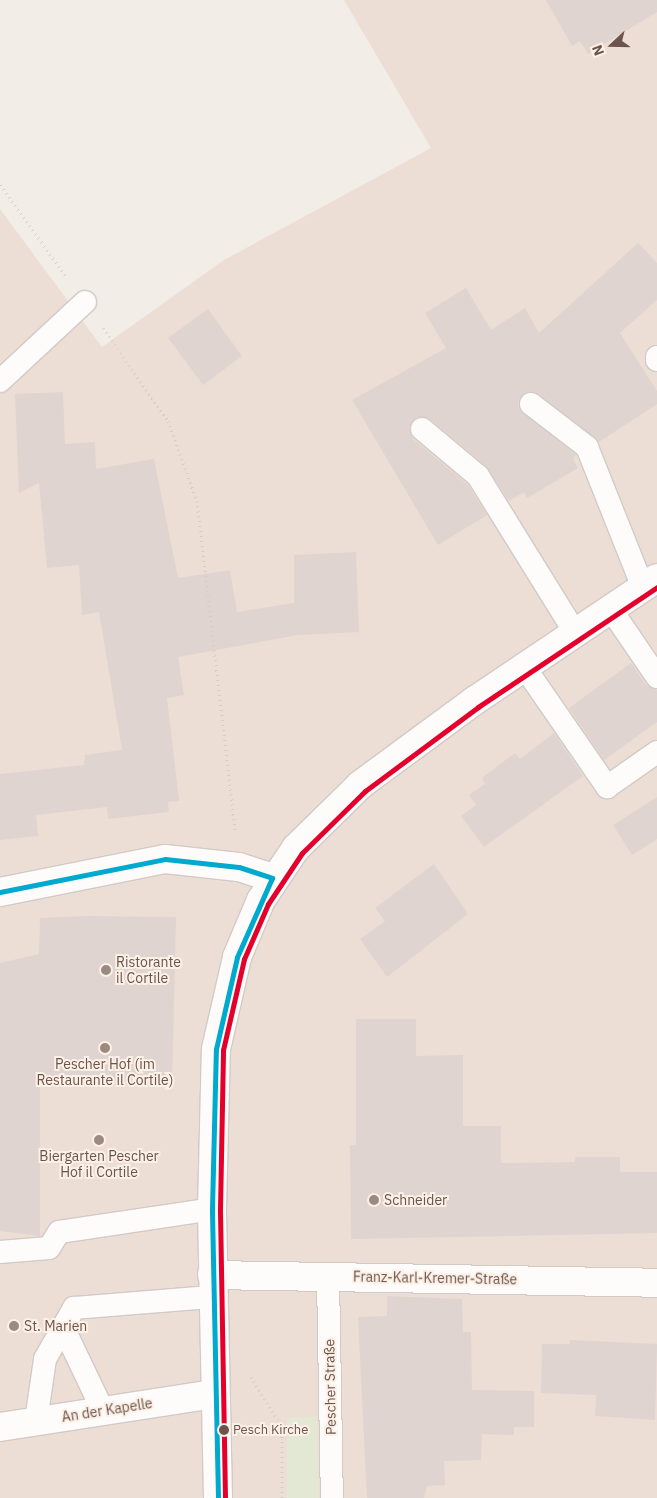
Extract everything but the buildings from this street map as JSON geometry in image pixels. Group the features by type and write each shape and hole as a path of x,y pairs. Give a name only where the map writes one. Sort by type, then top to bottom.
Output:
{"main road":[{"path":"218,1498 212,1286 212,1111 221,1019 237,957 272,878 308,834 360,785 525,668 650,583"},
{"path":"0,892 165,859 239,867 272,878"},
{"name":"Franz-Karl-Kremer-Straße","path":"212,1286 328,1276 657,1283"},
{"name":"An der Kapelle","path":"0,1427 104,1411 214,1383"}],"lane":[{"path":"0,381 85,302"},
{"path":"531,404 587,447 650,583"},
{"path":"422,429 478,476 576,634"},
{"path":"612,610 657,677"},
{"path":"525,668 607,786 657,752"},
{"path":"0,1252 49,1248 60,1232 212,1209"},
{"name":"Pescher Straße","path":"328,1276 332,1498"},
{"path":"36,1421 45,1359 74,1308 212,1286"},
{"path":"63,1327 104,1411"}],"path":[{"path":"0,185 163,414 182,452 196,501 239,867"},
{"path":"214,1383 248,1371 282,1427 282,1498"}],"shaded area":[{"path":"344,0 657,0 657,1498 0,1498 0,209 102,347 224,260 431,148"}],"green space":[{"path":"317,1416 319,1498 287,1498 287,1418"}],"transit line":[{"path":"225,1498 220,1209 223,1050 244,959 268,904 302,853 365,791 478,707 657,587"},
{"path":"0,892 165,859 239,867 272,878"},
{"path":"218,1498 212,1209 216,1049 237,957 272,878"}],"place":[{"name":"Ristorante il Cortile","path":"106,970"},
{"name":"Pescher Hof (im Restaurante il Cortile)","path":"105,1048"},
{"name":"Biergarten Pescher Hof il Cortile","path":"99,1140"},
{"name":"Schneider","path":"374,1200"},
{"name":"St. Marien","path":"14,1326"},
{"name":"Pesch Kirche","path":"224,1430"}]}
